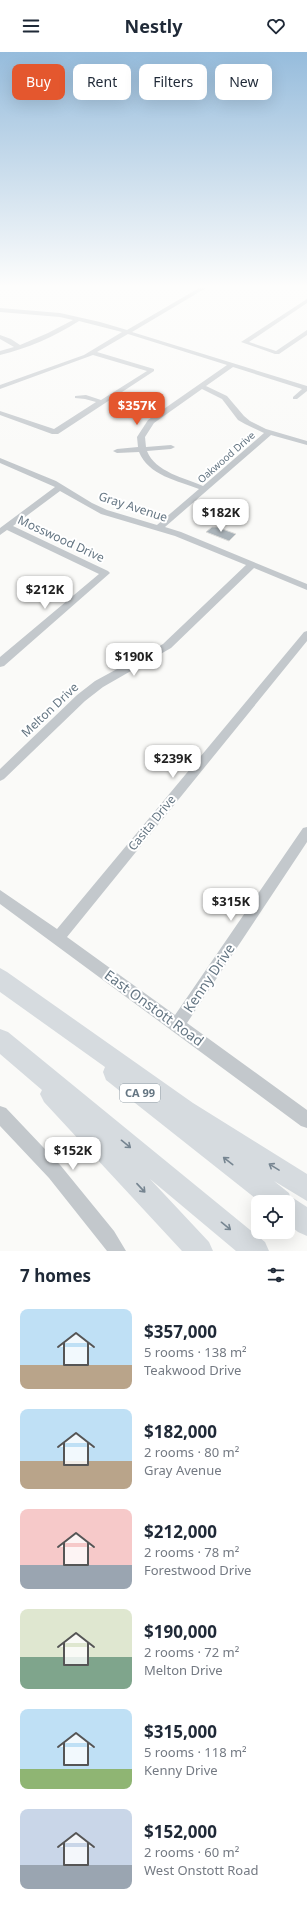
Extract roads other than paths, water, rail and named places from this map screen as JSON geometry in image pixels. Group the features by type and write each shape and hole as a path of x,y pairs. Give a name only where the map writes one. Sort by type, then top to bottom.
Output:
{"highway":[{"path":"0,979 185,1111 307,1188"},
{"name":"CA 99","path":"0,983 271,1195"},
{"path":"4,1044 200,1251"},
{"path":"4,1044 256,1251"},
{"path":"295,1214 307,1223"}],"street":[{"path":"14,344 20,348"},
{"path":"0,353 30,344"},
{"path":"0,387 67,364 93,353 109,344"},
{"path":"163,344 307,388"},
{"path":"250,344 277,353 290,344"},
{"path":"0,413 56,432 152,370 93,353"},
{"path":"205,489 154,467 146,458 142,449 141,437 151,422 231,365"},
{"path":"201,386 218,393 229,401 240,418 270,432 307,443"},
{"path":"295,398 307,388"},
{"path":"77,397 86,397 102,402"},
{"name":"Oakwood Drive","path":"159,528 270,432"},
{"path":"117,451 171,447"},
{"name":"Gray Avenue","path":"0,460 49,480 89,505 108,514 159,528 253,564 307,587"},
{"path":"0,470 9,464"},
{"path":"3,530 60,487"},
{"name":"Mosswood Drive","path":"0,663 105,573 3,530"},
{"name":"Melton Drive","path":"0,776 81,698 99,684 167,646 253,564"},
{"name":"Casita Drive","path":"58,938 307,634"},
{"name":"Kenny Drive","path":"177,1025 307,832"},
{"name":"East Onstott Road","path":"0,896 307,1120"},
{"path":"0,1114 55,1172 108,1237 117,1251"}]}
